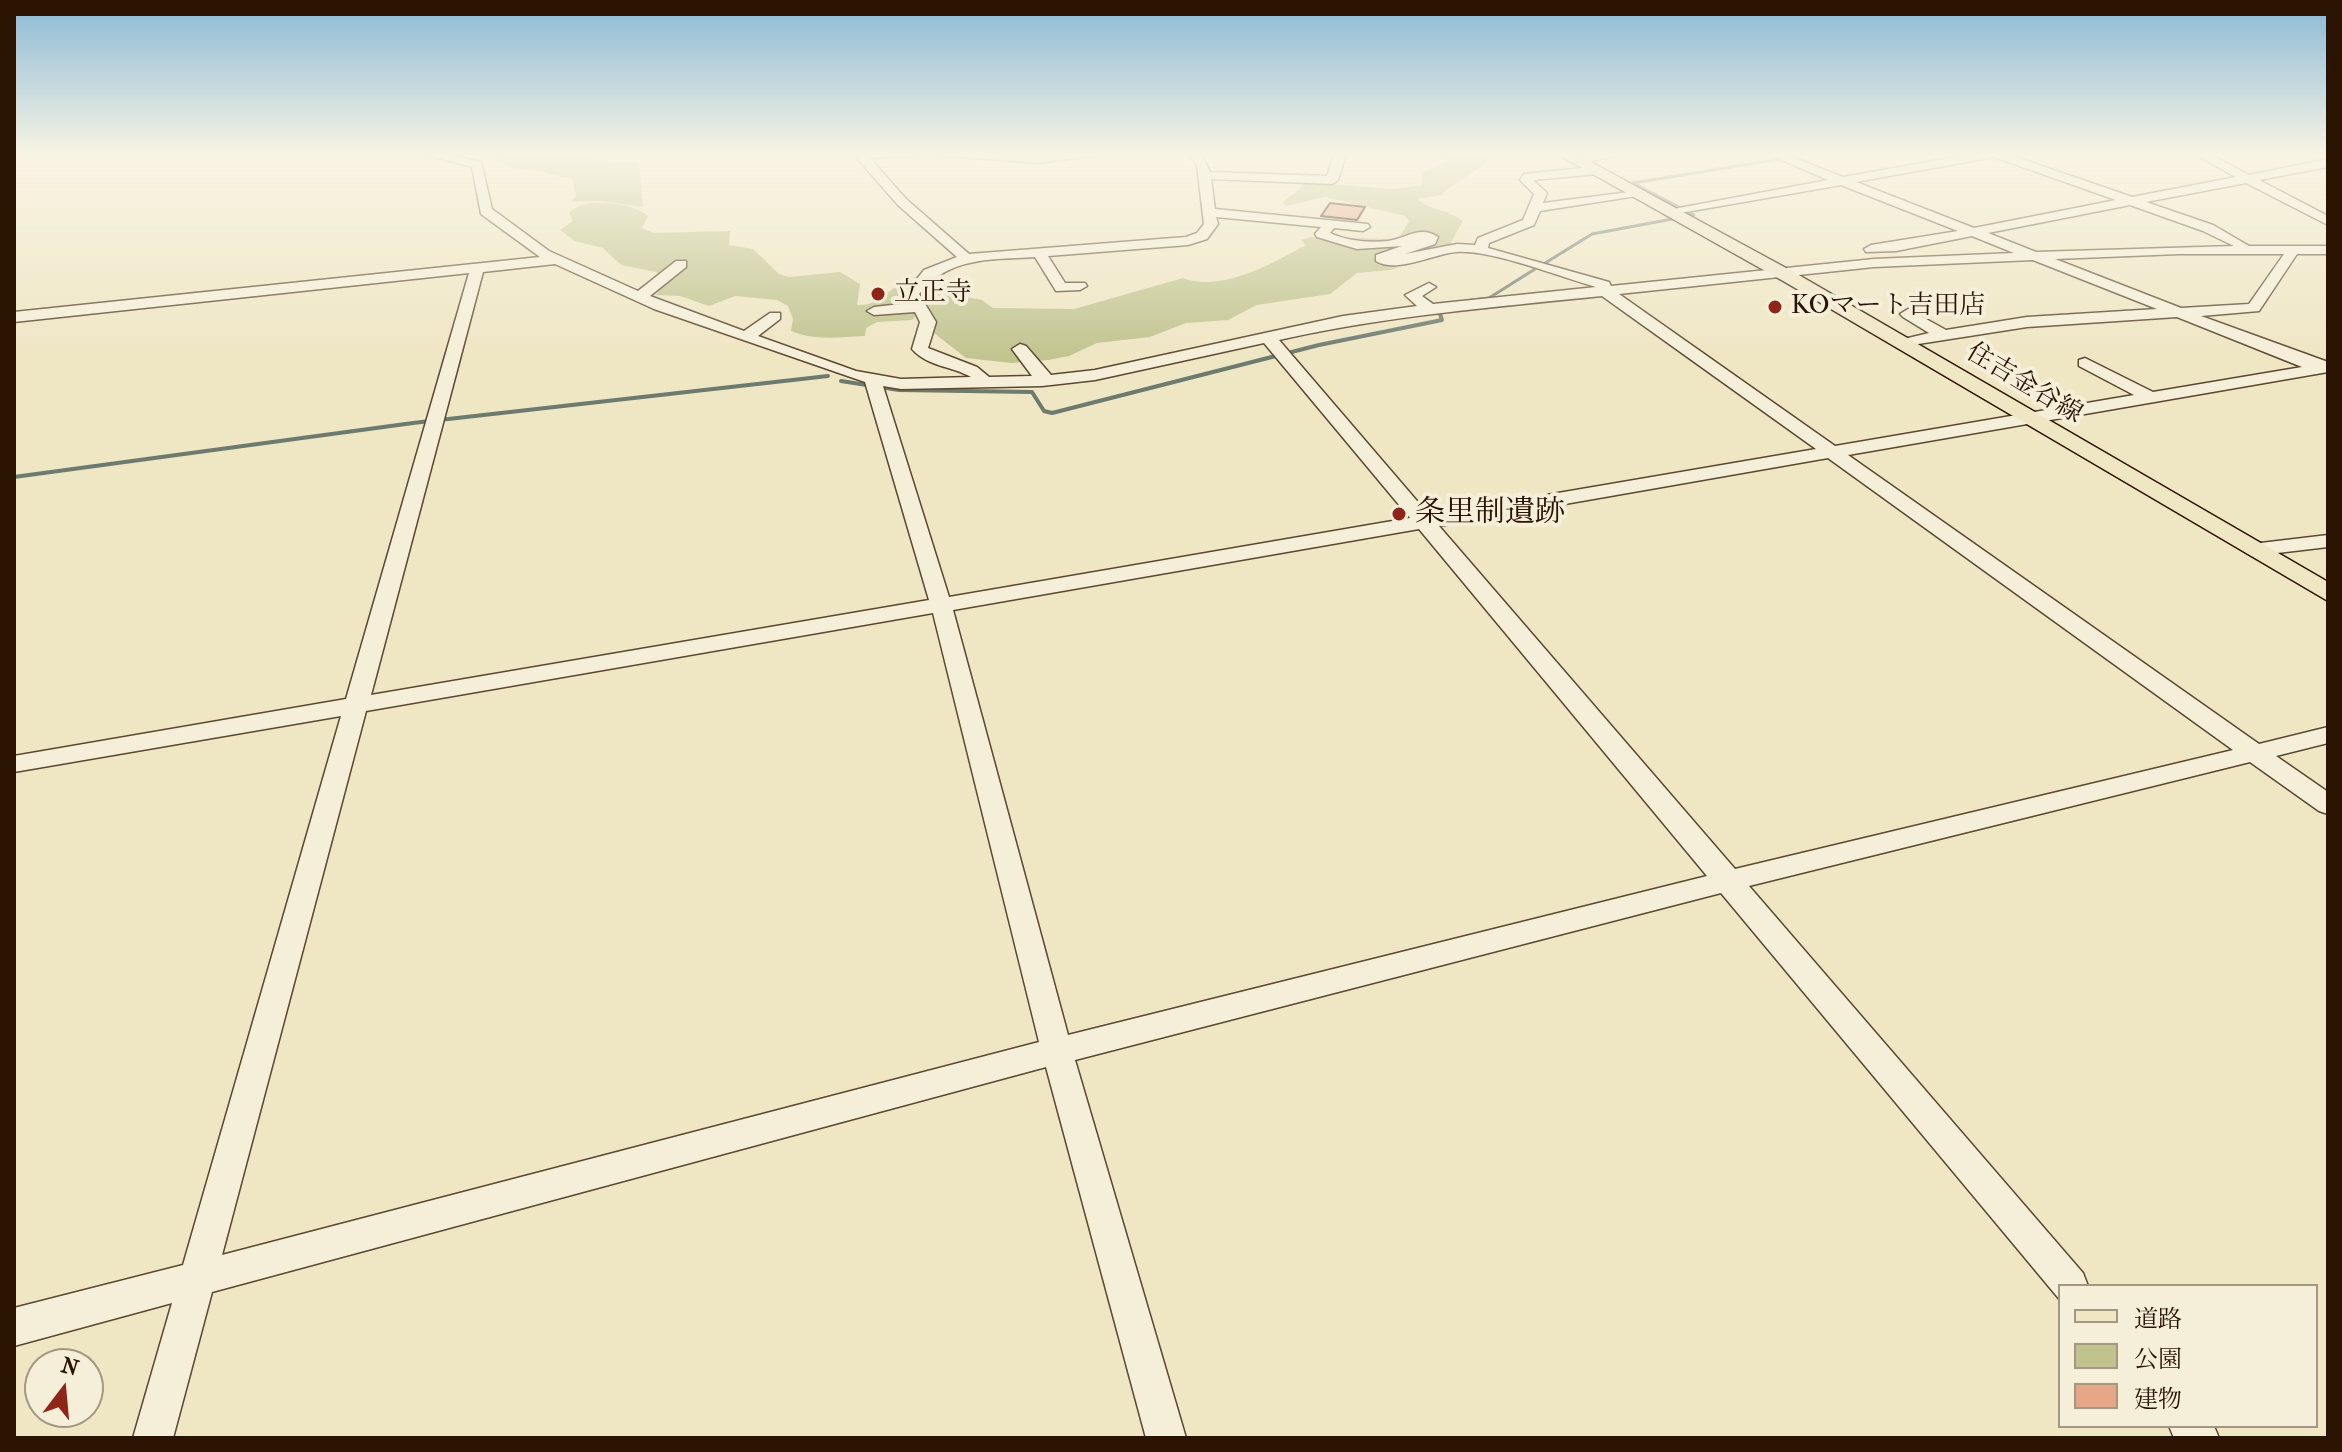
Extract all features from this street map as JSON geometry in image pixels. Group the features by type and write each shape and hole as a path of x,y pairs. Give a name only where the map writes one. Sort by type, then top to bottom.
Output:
{"main road":[{"name":"住吉金谷線","path":"1695,223 2328,593"}],"street":[{"path":"502,223 554,260 638,297 874,385 981,384 1095,375 1267,336 1435,308 1782,273 1897,263 2249,248 2328,250"},
{"path":"926,223 966,258"},
{"path":"981,384 983,376 973,370 936,363 920,349 928,322 912,294 929,273 966,258 1188,241 1207,231 1211,223"},
{"path":"1329,223 1332,223 1322,234 1357,235 1387,245 1408,241 1418,235 1431,237 1430,241 1407,251 1381,258 1387,262 1457,248 1480,250 1611,289 1829,452 2328,805"},
{"path":"1498,223 1516,228"},
{"path":"1480,250 1483,241 1527,223"},
{"path":"1943,223 2174,314 2326,369"},
{"path":"1762,261 1894,247 2020,223"},
{"path":"2193,223 2249,248"},
{"path":"1894,247 1897,263"},
{"path":"1899,342 2027,322 2254,308 2294,249"},
{"path":"1039,252 1061,288 1080,286"},
{"path":"14,317 554,260"},
{"path":"1955,261 1982,277"},
{"path":"638,297 655,288 681,264"},
{"path":"153,1438 477,269"},
{"path":"1429,287 1412,295 1435,308"},
{"path":"874,311 920,307"},
{"path":"1908,314 1944,335"},
{"path":"745,338 775,316"},
{"path":"1985,329 2009,342"},
{"path":"1267,336 2068,1284"},
{"path":"1020,349 1038,370 1042,381"},
{"path":"2085,363 2150,397"},
{"path":"14,764 942,607 1422,521 2326,369"},
{"path":"874,385 942,607 1057,1051 1166,1438"},
{"path":"2252,550 2328,541"},
{"path":"14,1327 1057,1051 1728,881 2328,735"}],"green space":[{"path":"570,223 645,223 642,228 653,233 730,231 729,245 753,249 779,274 788,277 840,272 860,284 857,305 880,299 908,279 918,276 924,285 920,290 931,284 950,294 982,300 993,308 1074,309 1183,278 1198,282 1230,279 1278,260 1306,245 1301,240 1311,237 1393,239 1400,236 1408,223 1462,223 1449,246 1391,270 1357,273 1330,294 1257,305 1228,320 1186,323 1150,337 1097,343 1069,356 1012,363 966,358 930,330 922,310 912,320 877,322 866,328 865,336 828,338 791,331 793,319 788,306 777,300 735,296 709,306 680,296 656,295 668,280 656,272 621,265 603,248 575,241 560,230"}],"waterway":[{"path":"1542,265 1592,234 1652,223"},
{"path":"1472,300 1489,298 1535,269"},
{"path":"841,381 899,390 1032,392 1044,411 1052,413 1319,345 1442,320 1438,308"},
{"path":"14,477 413,423 828,376"}],"place":[{"name":"立正寺","path":"878,294"},
{"name":"KOマート吉田店","path":"1775,307"},
{"name":"条里制遺跡","path":"1399,514"}]}
